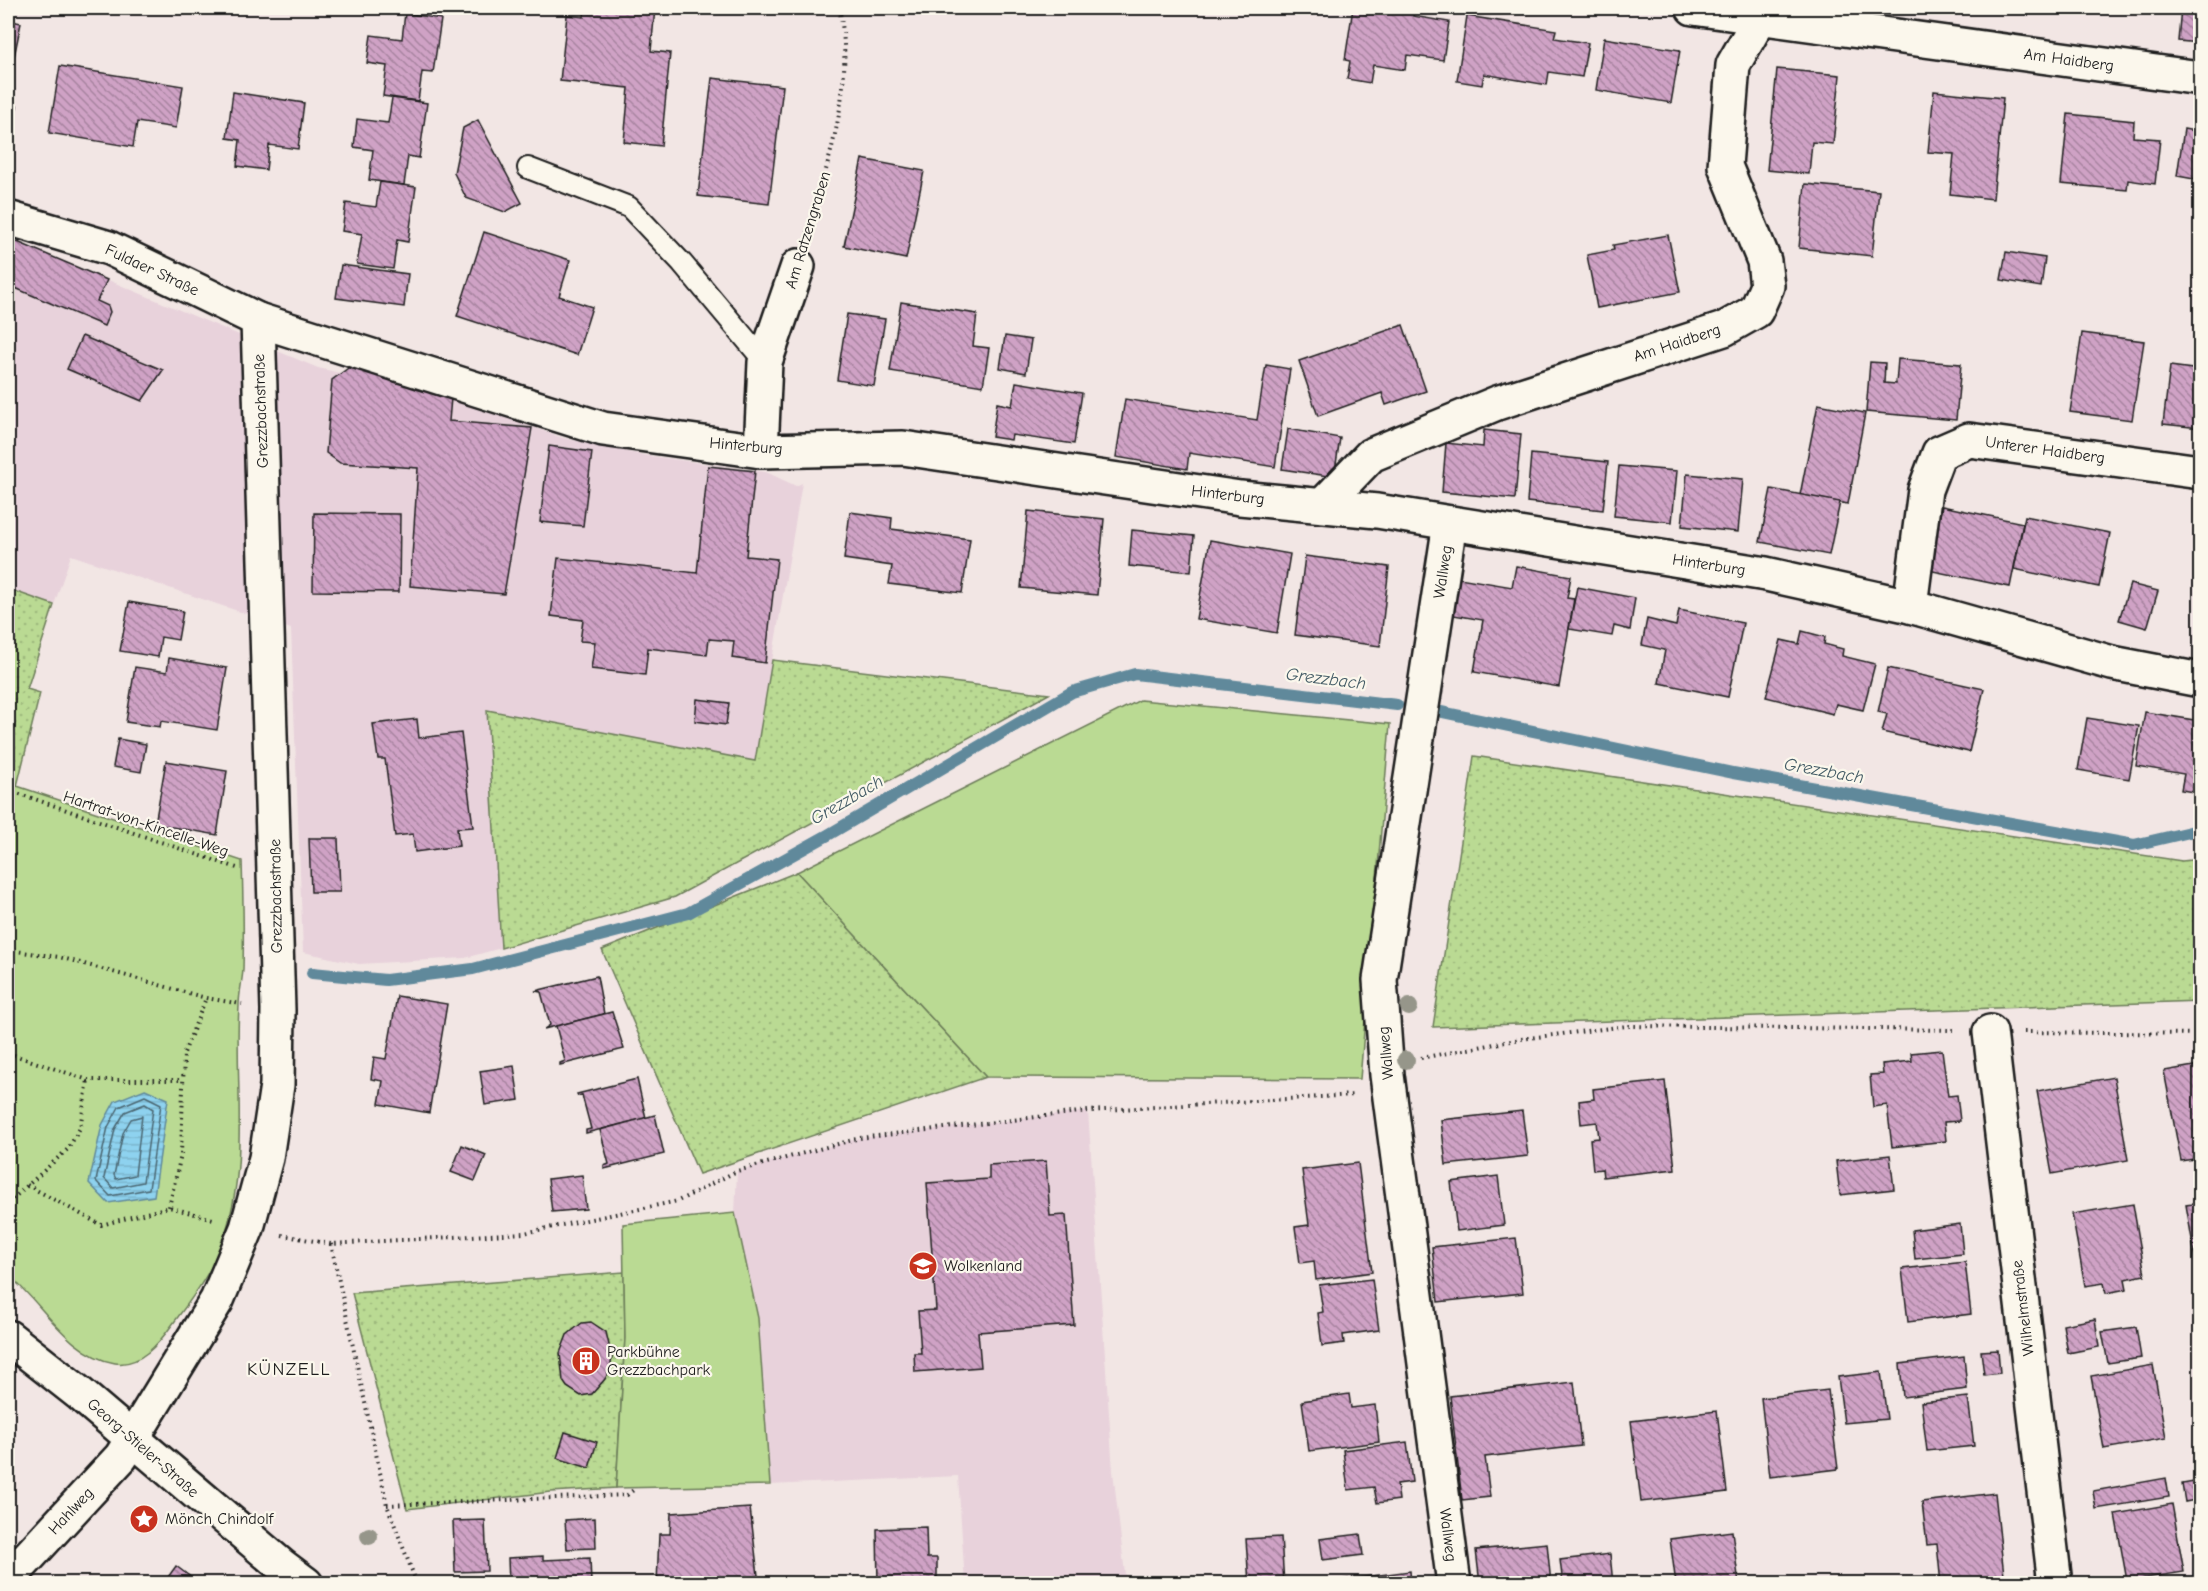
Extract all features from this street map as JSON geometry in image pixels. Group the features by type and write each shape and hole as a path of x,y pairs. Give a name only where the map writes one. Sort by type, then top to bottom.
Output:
{"street":[{"name":"Am Haidberg","path":"1693,8 1760,18 1812,15 2200,78"},
{"name":"Am Haidberg","path":"1323,506 1371,455 1497,403 1724,329 1756,311 1767,286 1764,261 1725,166 1733,65 1760,18"},
{"name":"Fuldaer Straße","path":"8,218 109,248 258,320"},
{"name":"Am Ratzengraben","path":"761,451 765,362 798,266"},
{"name":"Hinterburg","path":"258,320 603,429 761,451 903,448 1240,498 1323,506 1450,523 1766,574 1910,606 2112,663 2200,680"},
{"name":"Grezzbachstraße","path":"133,1440 217,1300 247,1228 266,1158 275,1096 278,1010 276,881 258,320"},
{"name":"Unterer Haidberg","path":"1910,606 1925,490 1939,453 1969,440 2200,472"},
{"name":"Wallweg","path":"1450,523 1380,980 1390,1093 1454,1584"},
{"name":"Wilhelmstraße","path":"1990,1032 2055,1584"},
{"name":"Georg-Stieler-Straße","path":"8,1337 79,1393 306,1584"},
{"name":"Hahlweg","path":"8,1580 121,1457 133,1440"}],"lane":[{"path":"528,168 629,207 682,263 765,362"}],"path":[{"name":"Am Ratzengraben","path":"798,266 831,152 843,84 839,8"},
{"name":"Hartrat-von-Kincelle-Weg","path":"8,790 276,881"},
{"path":"8,950 59,957 206,998 278,1010"},
{"path":"169,1207 181,1155 184,1053 206,998"},
{"path":"1418,1059 1521,1039 1627,1026 2200,1034"},
{"path":"8,1053 87,1080 183,1080"},
{"path":"8,1203 68,1149 80,1128 87,1080"},
{"path":"27,1185 101,1225 169,1207 247,1228 331,1244 524,1233 678,1201 737,1171 860,1138 1088,1111 1390,1093"},
{"path":"331,1244 387,1505 417,1584"},
{"path":"387,1505 627,1495 636,1488"}],"shaded area":[{"path":"8,238 318,368 449,397 563,438 643,455 766,472 796,486 802,483 755,761 487,711 501,948 465,958 359,964 303,952 291,629 71,555 54,605 8,589"},
{"name":"Wolkenland","path":"1088,1111 1113,1471 1126,1583 965,1583 958,1476 770,1485 758,1318 735,1213 737,1171 860,1138"}],"green space":[{"path":"8,589 54,605 27,689 40,693 17,786 8,783"},
{"path":"772,660 1049,694 675,897 501,948 487,710 755,761"},
{"path":"1140,700 1390,724 1360,1079 986,1077 797,872"},
{"path":"1474,756 2182,861 2200,859 2200,1001 1433,1027"},
{"path":"8,783 242,861 243,970 238,1037 238,1162 235,1192 228,1223 209,1272 167,1332 148,1352 133,1361 124,1363 98,1358 83,1350 69,1339 8,1275"},
{"path":"797,872 986,1077 699,1174 602,950"},
{"path":"735,1213 758,1318 770,1485 616,1488 625,1338 623,1224"},
{"path":"624,1272 625,1338 616,1488 551,1492 407,1509 352,1293"}],"water":[{"path":"145,1089 168,1099 154,1196 108,1203 89,1183 102,1125 115,1101"}],"building":[{"path":"585,8 655,8 651,51 670,53 661,146 624,142 629,88 560,81 567,15 584,17"},
{"path":"1353,8 1415,8 1413,16 1449,22 1443,60 1407,55 1405,70 1373,65 1370,83 1347,79 1350,61 1345,60"},
{"path":"2181,8 2200,8 2200,43 2178,41"},
{"path":"405,13 441,19 433,73 422,72 418,101 383,96 387,66 367,63 371,35 402,39"},
{"path":"1467,16 1556,30 1554,38 1588,43 1582,77 1549,72 1547,85 1484,74 1482,85 1457,81"},
{"path":"8,20 21,23 8,86"},
{"path":"1604,38 1680,50 1671,103 1596,90"},
{"path":"60,66 183,86 176,128 137,122 133,147 49,133"},
{"path":"1777,69 1840,75 1833,144 1812,142 1809,174 1767,170"},
{"path":"712,78 783,86 769,204 698,196"},
{"path":"1934,91 2003,98 1993,199 1950,194 1954,154 1928,152"},
{"path":"233,92 304,103 298,149 269,145 266,170 237,166 240,140 227,138"},
{"path":"392,98 427,103 419,158 408,156 404,185 369,180 373,150 354,147 357,119 388,123"},
{"path":"8,104 17,106 10,138 8,138"},
{"path":"2068,114 2134,121 2133,137 2160,139 2155,184 2128,180 2127,190 2061,184"},
{"path":"478,120 522,203 505,212 466,198 454,173 463,128"},
{"path":"2184,129 2200,132 2200,180 2177,176"},
{"path":"862,159 924,171 906,259 844,246"},
{"path":"380,182 416,187 408,242 397,240 393,269 357,264 362,234 342,231 346,203 376,207"},
{"path":"1805,184 1879,191 1872,256 1799,248"},
{"path":"484,232 570,260 559,296 592,307 577,355 457,316"},
{"path":"1668,235 1680,292 1597,308 1587,255 1614,250 1613,245"},
{"path":"8,238 107,280 97,301 108,306 110,312 104,326 8,285"},
{"path":"2006,252 2045,258 2041,287 2001,280"},
{"path":"341,265 408,274 404,307 336,298"},
{"path":"901,302 977,314 973,346 989,348 983,386 890,371"},
{"path":"847,314 885,319 874,386 837,380"},
{"path":"1403,325 1426,391 1386,405 1382,393 1318,416 1299,361"},
{"path":"2082,333 2144,341 2132,420 2070,412"},
{"path":"82,336 163,370 142,401 67,369"},
{"path":"1005,336 1031,340 1026,373 1000,368"},
{"path":"1898,359 1961,364 1956,420 1866,412 1870,362 1885,363 1884,383 1896,384"},
{"path":"1266,365 1290,369 1275,467 1189,453 1187,469 1116,457 1125,399 1257,420"},
{"path":"351,366 451,398 449,421 532,428 504,594 410,586 418,468 340,463 326,453 332,380"},
{"path":"2170,366 2200,370 2200,428 2163,424"},
{"path":"1016,382 1082,393 1074,444 1012,435 1011,440 992,437 997,403 1012,406"},
{"path":"1818,404 1865,413 1848,504 1800,495"},
{"path":"1288,429 1340,438 1334,477 1282,469"},
{"path":"1484,430 1521,434 1515,499 1442,492 1446,443 1483,447"},
{"path":"549,446 592,452 583,526 540,522"},
{"path":"1531,454 1608,462 1603,510 1527,502"},
{"path":"708,466 755,471 746,556 777,559 765,663 732,658 734,641 709,639 707,655 648,648 645,675 591,669 595,642 580,641 583,620 551,616 558,558 697,573"},
{"path":"1619,466 1677,471 1672,522 1614,516"},
{"path":"1687,474 1743,479 1738,532 1682,526"},
{"path":"1771,489 1840,502 1829,555 1760,542"},
{"path":"1942,506 2023,523 2010,587 1928,570"},
{"path":"1028,511 1104,519 1097,595 1021,588"},
{"path":"850,512 892,518 891,529 970,539 962,593 889,584 892,566 844,559"},
{"path":"314,513 400,514 399,592 313,591"},
{"path":"2025,516 2110,533 2099,587 2014,569"},
{"path":"1132,530 1194,536 1191,572 1129,566"},
{"path":"1210,540 1290,554 1277,633 1196,619"},
{"path":"1305,556 1389,567 1380,646 1295,635"},
{"path":"1516,566 1571,576 1567,598 1574,599 1559,687 1474,672 1483,620 1442,613 1448,576 1512,587"},
{"path":"2130,584 2158,591 2147,628 2119,620"},
{"path":"1577,587 1635,598 1630,630 1614,626 1612,636 1569,629"},
{"path":"129,602 183,611 178,640 161,637 158,657 120,651"},
{"path":"1679,610 1743,623 1728,697 1659,683 1665,650 1642,645 1647,619 1676,626"},
{"path":"1802,631 1825,637 1824,644 1843,649 1842,656 1875,664 1863,710 1836,704 1833,714 1766,697 1781,640 1799,644"},
{"path":"169,658 227,668 217,730 161,721 160,727 126,722 135,667 167,672"},
{"path":"1888,668 1984,689 1969,752 1882,732 1887,714 1878,712"},
{"path":"697,699 729,703 726,725 695,721"},
{"path":"2145,712 2200,721 2200,793 2181,790 2184,774 2136,766"},
{"path":"2087,718 2139,726 2129,779 2078,770"},
{"path":"417,719 419,738 461,733 473,827 457,828 459,846 415,852 413,834 395,836 385,759 378,759 373,724"},
{"path":"118,739 146,744 141,772 113,767"},
{"path":"166,761 227,771 217,835 155,824"},
{"path":"309,838 338,838 340,892 311,892"},
{"path":"597,976 604,1014 544,1029 550,1025 541,992 535,991"},
{"path":"397,996 447,1004 429,1113 379,1104 383,1081 371,1079 374,1057 386,1059"},
{"path":"612,1012 624,1049 560,1065 565,1061 556,1026"},
{"path":"1942,1050 1948,1096 1957,1095 1960,1121 1944,1122 1946,1141 1892,1147 1887,1105 1873,1107 1870,1075 1883,1074 1882,1064 1912,1061 1911,1053"},
{"path":"2200,1065 2200,1158 2181,1161 2164,1071"},
{"path":"514,1066 519,1100 485,1105 480,1071"},
{"path":"2114,1077 2128,1160 2052,1174 2037,1091"},
{"path":"637,1079 646,1118 586,1133 586,1130 591,1129 582,1095 577,1094"},
{"path":"1665,1081 1675,1169 1603,1177 1602,1169 1593,1170 1590,1139 1599,1138 1597,1122 1581,1124 1579,1101 1594,1099 1593,1089"},
{"path":"1522,1111 1528,1156 1446,1165 1441,1120"},
{"path":"655,1115 664,1154 604,1169 604,1166 609,1164 600,1130"},
{"path":"462,1145 486,1155 475,1181 451,1172"},
{"path":"1890,1155 1894,1189 1840,1195 1836,1161"},
{"path":"1046,1161 1050,1216 1066,1215 1074,1325 978,1332 981,1367 915,1372 914,1353 921,1353 918,1311 936,1310 927,1183 989,1179 989,1165"},
{"path":"1358,1163 1372,1272 1316,1280 1314,1261 1300,1263 1295,1227 1309,1225 1302,1170"},
{"path":"582,1175 586,1209 552,1212 548,1179"},
{"path":"1498,1176 1504,1225 1457,1231 1451,1182"},
{"path":"2200,1203 2200,1273 2198,1274 2186,1205"},
{"path":"2133,1204 2145,1275 2125,1279 2127,1289 2106,1293 2104,1283 2085,1286 2072,1214"},
{"path":"1960,1224 1963,1254 1915,1259 1912,1230"},
{"path":"1516,1238 1523,1293 1438,1302 1432,1247"},
{"path":"1965,1262 1971,1314 1908,1322 1902,1269"},
{"path":"1372,1279 1379,1330 1343,1335 1344,1343 1322,1346 1318,1313 1323,1312 1319,1285"},
{"path":"2095,1319 2099,1347 2068,1353 2063,1325"},
{"name":"Parkbühne Grezzbachpark","path":"591,1322 606,1332 612,1358 605,1379 592,1394 581,1396 567,1387 563,1381 560,1353 567,1335 582,1323"},
{"path":"2136,1327 2141,1358 2108,1363 2102,1332"},
{"path":"1998,1350 2000,1373 1984,1375 1981,1351"},
{"path":"1964,1356 1967,1389 1903,1397 1900,1364"},
{"path":"2153,1365 2166,1438 2104,1449 2091,1376"},
{"path":"1881,1372 1887,1419 1844,1423 1838,1377"},
{"path":"1574,1382 1581,1446 1485,1457 1490,1497 1462,1500 1450,1396"},
{"path":"1828,1390 1838,1469 1770,1477 1761,1398"},
{"path":"1349,1394 1351,1408 1375,1405 1379,1442 1309,1451 1302,1401"},
{"path":"1968,1397 1974,1446 1927,1451 1921,1402"},
{"path":"1717,1411 1727,1492 1641,1502 1631,1421"},
{"path":"565,1432 597,1442 589,1468 557,1458"},
{"path":"1407,1442 1412,1482 1397,1484 1399,1500 1377,1503 1374,1487 1348,1490 1343,1450"},
{"path":"2166,1478 2169,1497 2096,1509 2093,1491"},
{"path":"2200,1481 2200,1499 2185,1502 2182,1484"},
{"path":"1995,1493 2005,1584 1941,1584 1937,1544 1927,1545 1922,1502"},
{"path":"2172,1504 2184,1572 2127,1581 2115,1514"},
{"path":"750,1508 759,1584 657,1584 659,1534 670,1534 671,1513"},
{"path":"595,1518 596,1548 567,1549 565,1520"},
{"path":"485,1520 487,1571 455,1572 453,1521"},
{"path":"926,1527 927,1558 937,1558 937,1584 878,1584 877,1529"},
{"path":"1732,1531 1739,1584 1676,1584 1670,1539"},
{"path":"1360,1534 1363,1555 1323,1560 1320,1539"},
{"path":"1281,1537 1284,1584 1249,1584 1246,1539"},
{"path":"1547,1543 1551,1584 1480,1584 1476,1550"},
{"path":"1610,1554 1613,1584 1563,1584 1560,1560"},
{"path":"543,1556 543,1560 590,1558 591,1584 509,1584 508,1558"},
{"path":"176,1566 200,1584 163,1584"},
{"path":"1410,1571 1411,1584 1318,1584 1318,1583"},
{"path":"2030,1577 2031,1584 2011,1584 2010,1579"}],"waterway":[{"name":"Grezzbach","path":"312,973 386,980 473,969 688,913 828,835 1072,692 1135,674 1397,705"},
{"name":"Grezzbach","path":"1442,712 1733,773 2134,845 2194,831 2200,827"}],"place":[{"name":"Wolkenland","path":"923,1266"},
{"name":"Parkbühne Grezzbachpark","path":"586,1361"},
{"name":"Mönch Chindolf","path":"144,1519"}],"district":[{"name":"KÜNZELL","path":"289,1369"}]}
